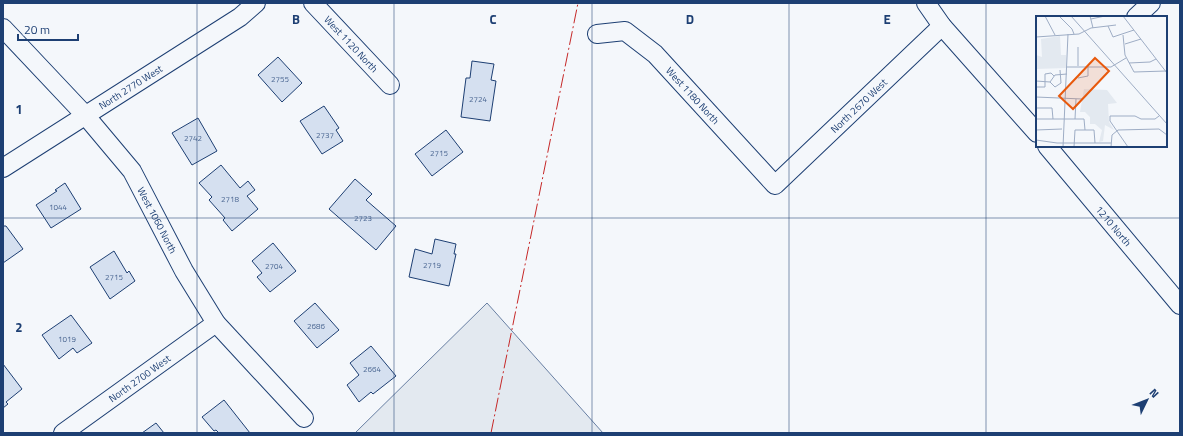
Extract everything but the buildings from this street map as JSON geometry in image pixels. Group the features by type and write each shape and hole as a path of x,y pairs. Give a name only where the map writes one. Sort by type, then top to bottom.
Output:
{"street":[{"name":"North 2770 West","path":"3,168 240,17 256,3"},
{"name":"West 1120 North","path":"313,3 390,85"},
{"path":"926,3 942,26 1034,123"},
{"path":"1137,16 1151,3"},
{"name":"North 2670 West","path":"776,185 942,26"},
{"name":"West 1060 North","path":"3,28 85,115 132,171 184,271 216,323 304,418"},
{"name":"West 1180 North","path":"597,34 625,31 655,54 776,185"},
{"name":"1210 North","path":"1048,147 1180,306"},
{"name":"North 2700 West","path":"63,433 216,323"}],"shaded area":[{"path":"487,303 603,433 355,433"}],"power":[{"path":"491,433 578,3"}]}
